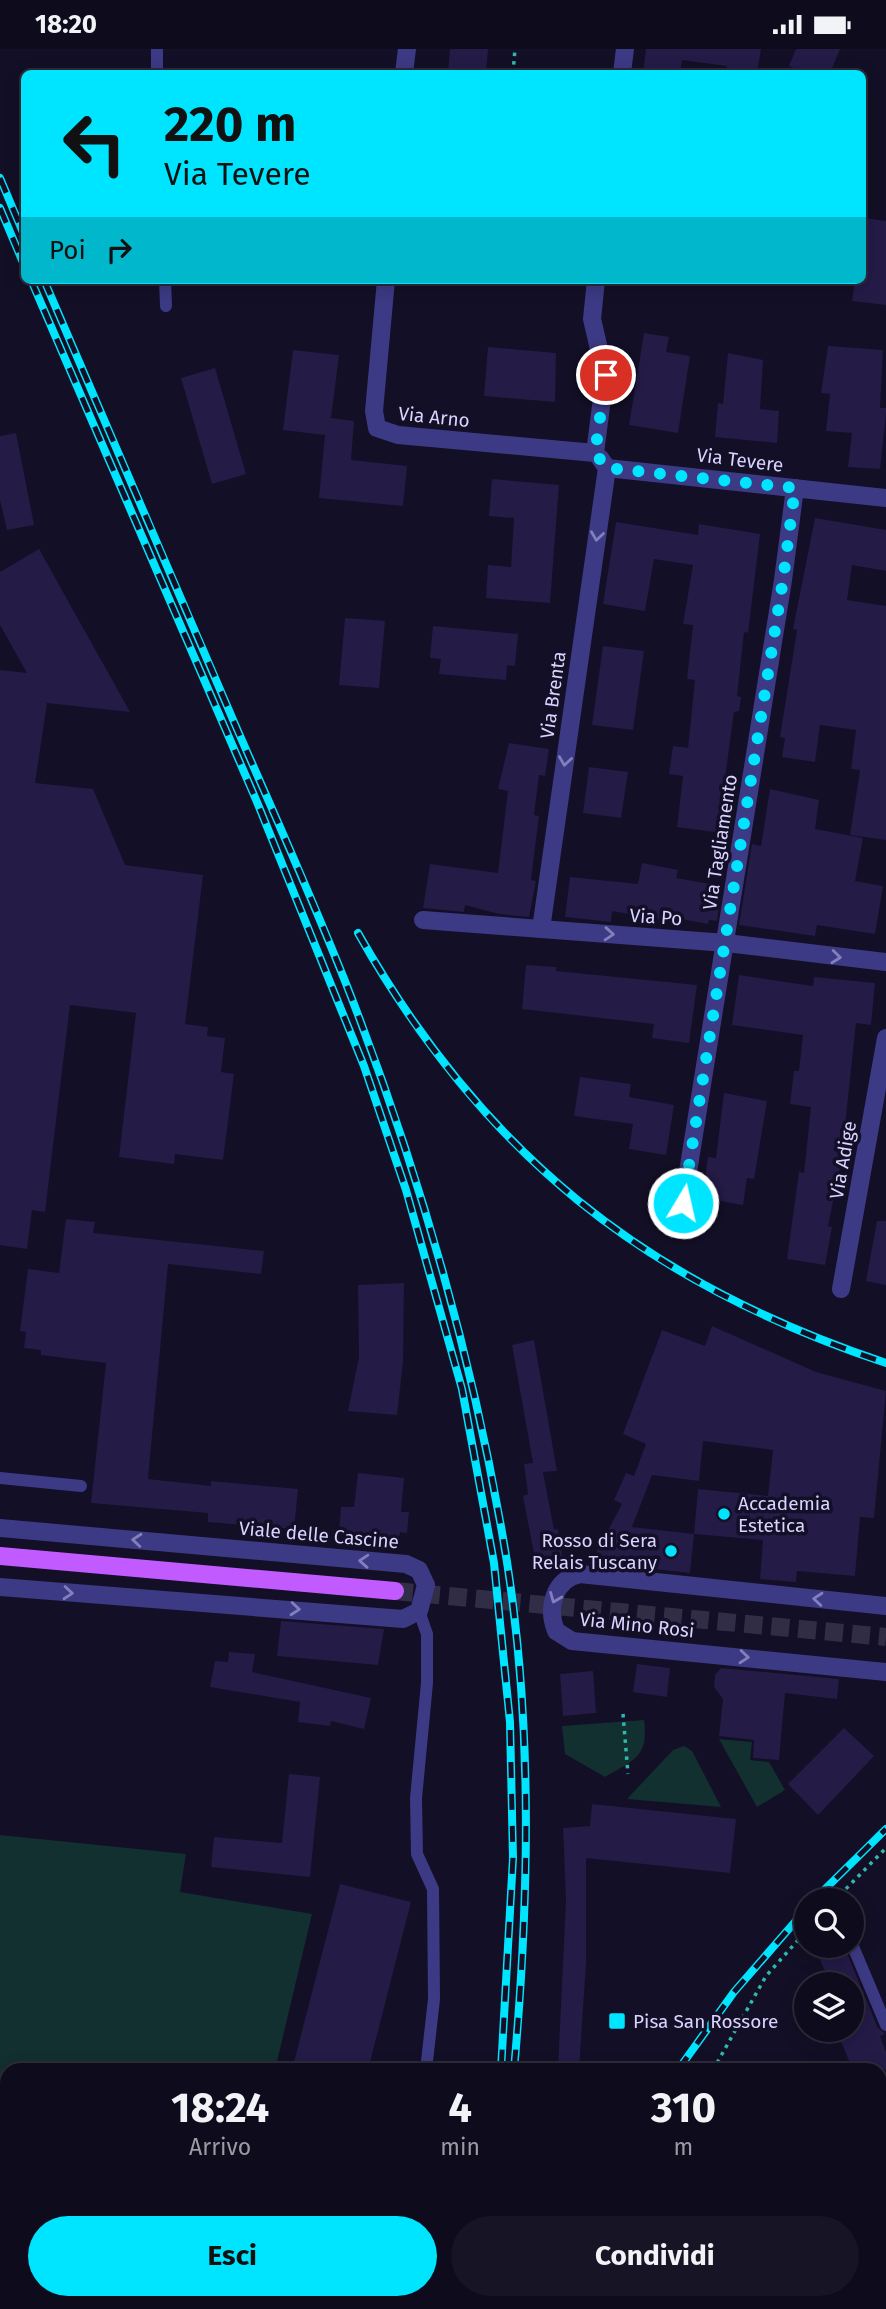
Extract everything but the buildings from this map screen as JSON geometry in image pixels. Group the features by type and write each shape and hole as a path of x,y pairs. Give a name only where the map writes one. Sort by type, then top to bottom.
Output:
{"main road":[{"path":"0,1556 395,1591"}],"street":[{"path":"404,70 407,49"},
{"path":"622,70 625,49"},
{"name":"Via Arno","path":"386,284 374,411 377,428 398,435 595,453"},
{"path":"596,284 592,319 606,375 595,453 607,468"},
{"name":"Via Tevere","path":"607,468 886,498"},
{"name":"Via Brenta","path":"541,929 607,468"},
{"name":"Via Tagliamento","path":"683,1203 726,943 795,488"},
{"name":"Via Po","path":"423,920 726,943 886,963"},
{"name":"Via Adige","path":"841,1289 886,1038"},
{"name":"Viale delle Cascine","path":"0,1528 406,1564 419,1570 424,1578 425,1594 419,1611"},
{"name":"Via Mino Rosi","path":"886,1606 580,1574 569,1577 559,1588 551,1611 556,1631 572,1641 886,1672"},
{"path":"0,1587 403,1619 419,1611"}],"lane":[{"path":"157,49 157,70"},
{"path":"164,284 166,306"},
{"path":"0,1478 81,1486"},
{"path":"419,1611 427,1634 427,1683 416,1798 417,1854 433,1889 434,1999 427,2063"},
{"path":"858,1958 886,2025"}],"path":[{"path":"513,70 515,49"},
{"path":"623,1714 628,1774"},
{"path":"847,1888 886,1848"},
{"path":"717,2063 766,1976 794,1945"}],"green space":[{"path":"644,1720 642,1750 631,1761 605,1777 565,1754 562,1726"},
{"path":"719,1739 752,1742 750,1760 769,1762 785,1790 757,1807"},
{"path":"684,1746 692,1751 721,1807 627,1799 673,1750"},
{"path":"0,1835 186,1854 180,1892 312,1914 277,2063 0,2063"}],"tunnel":[{"path":"395,1591 886,1637"}],"railway":[{"path":"0,178 21,228"},
{"path":"0,208 21,258"},
{"path":"33,284 257,802 364,1066 406,1190 462,1389 494,1563 510,1722 513,1858 501,2063"},
{"path":"46,284 352,999 424,1206 463,1347 480,1419 507,1562 521,1688 525,1752 525,1879 515,2063"},
{"path":"358,933 407,1012 459,1082 516,1145 579,1201 646,1250 719,1293 799,1331 886,1363"},
{"path":"826,1888 886,1829"},
{"path":"683,2063 734,1992 794,1923"}],"place":[{"name":"Accademia Estetica","path":"724,1514"},
{"name":"Rosso di Sera Relais Tuscany","path":"671,1551"},
{"name":"Pisa San Rossore","path":"617,2021"}],"route":[{"path":"606,375 595,453 607,468 795,488 783,580 683,1203"}]}
